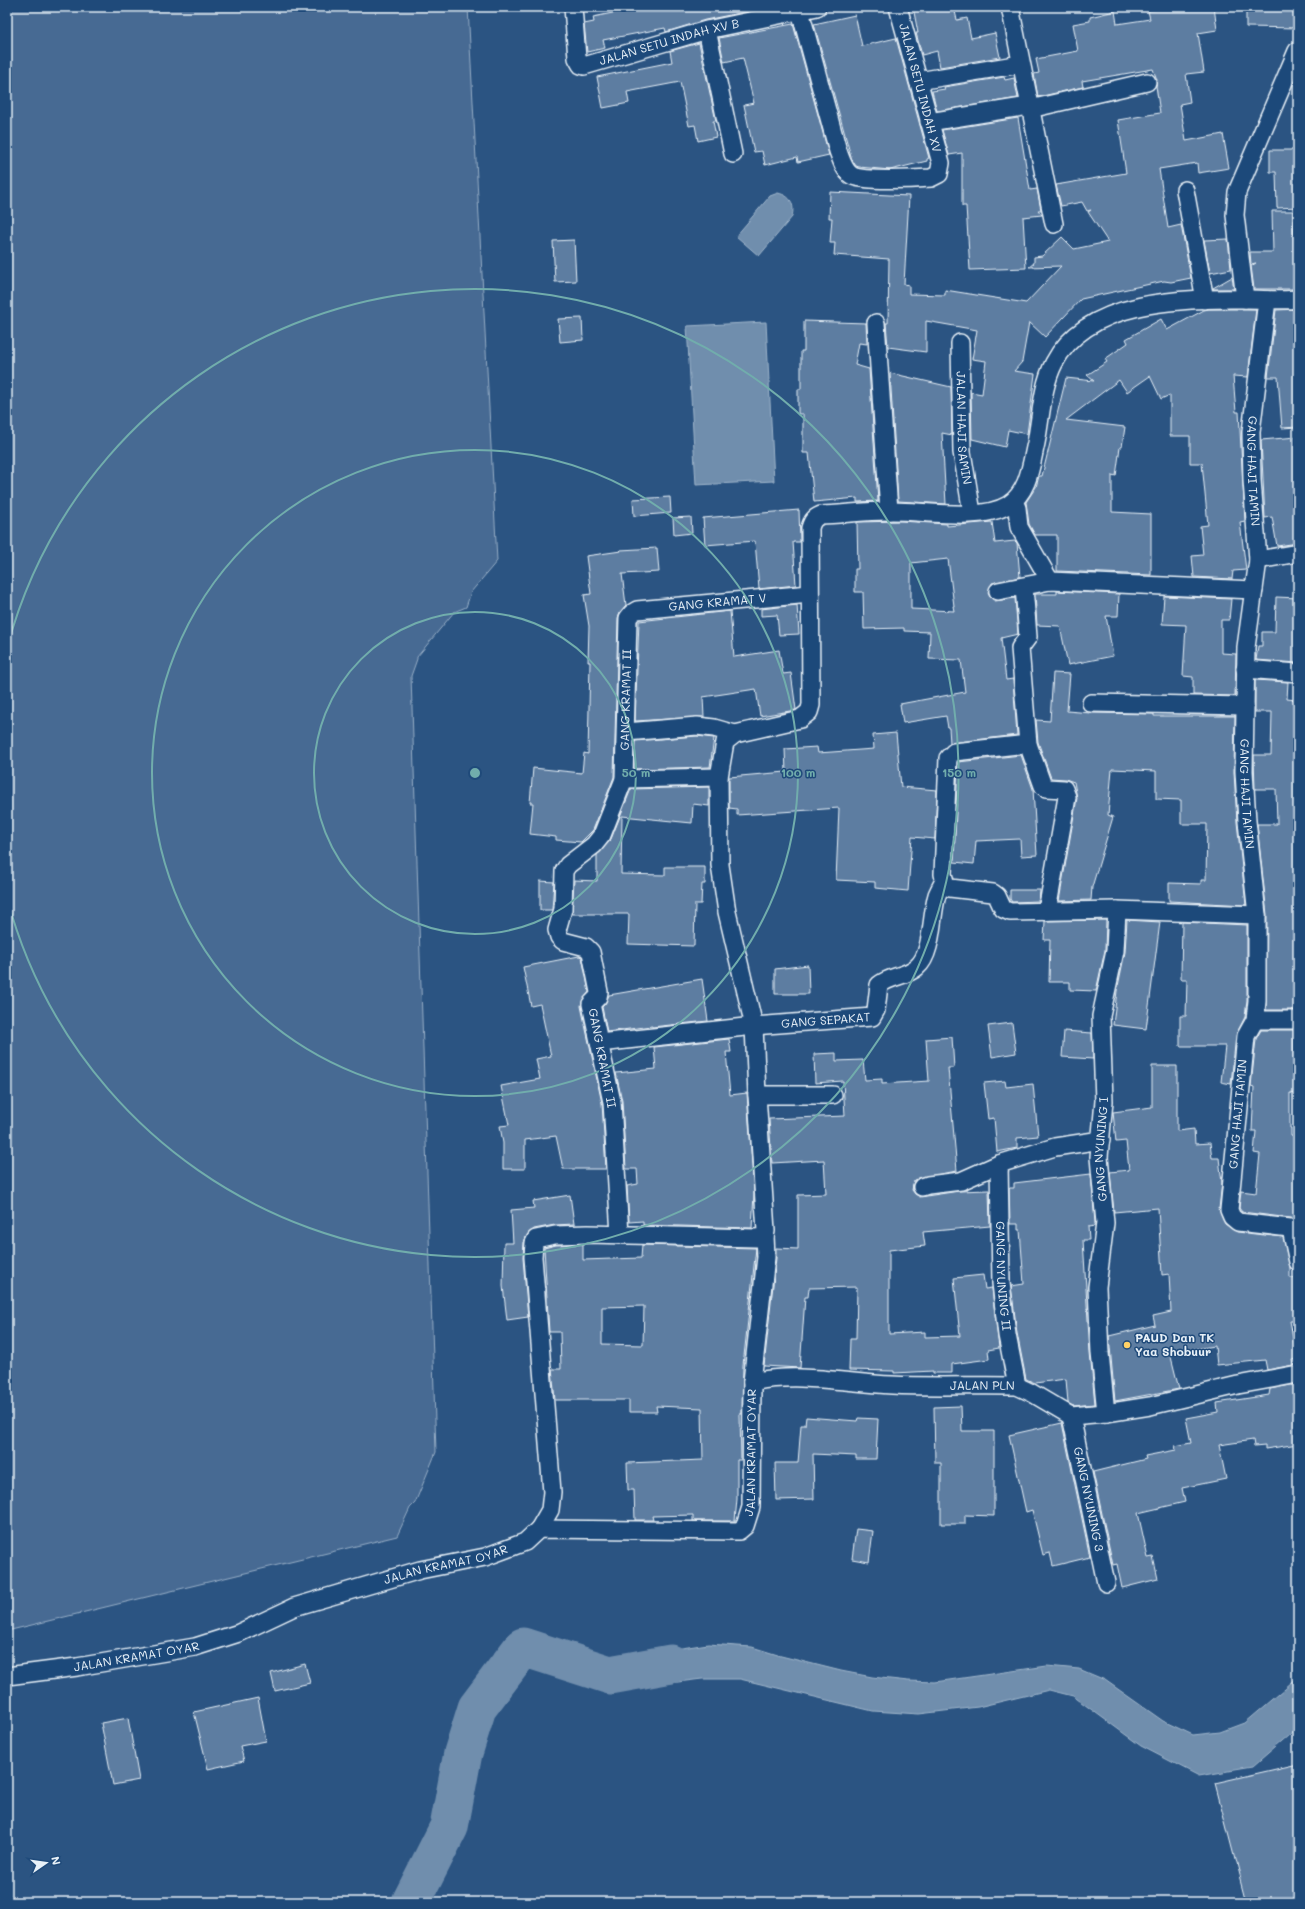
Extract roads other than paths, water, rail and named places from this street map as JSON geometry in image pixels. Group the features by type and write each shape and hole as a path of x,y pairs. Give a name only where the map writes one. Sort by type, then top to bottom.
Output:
{"street":[{"name":"JALAN SETU INDAH XV B","path":"573,7 577,58 581,65 584,66 707,30 809,9"},
{"name":"JALAN SETU INDAH XV","path":"809,9 838,151 846,169 856,178 863,179 931,178 939,174 941,163 898,7"},
{"path":"1010,7 1054,224"},
{"path":"707,30 733,154"},
{"path":"1245,299 1236,215 1237,192 1297,51"},
{"path":"918,81 1021,64"},
{"path":"929,122 1030,108 1148,82"},
{"path":"1185,190 1205,300"},
{"path":"626,732 697,726 714,728 735,734 800,719 809,712 811,705 810,528 812,522 816,517 821,515 889,511 972,513 998,510 1014,501 1023,488 1031,468 1047,382 1054,363 1065,346 1081,330 1103,319 1125,311 1157,304 1205,300 1298,299"},
{"name":"GANG HAJI TAMIN","path":"1267,300 1252,432 1252,480 1258,560 1248,630 1245,669 1245,795 1257,915 1257,1001 1255,1020 1246,1036 1229,1210 1232,1217 1238,1222 1294,1229"},
{"path":"876,324 889,511"},
{"name":"JALAN HAJI SAMIN","path":"960,343 962,452 972,513"},
{"path":"1014,501 1017,508 1018,527 1050,581"},
{"path":"1258,560 1298,553"},
{"path":"998,591 1050,581 1254,590"},
{"path":"1024,587 1028,636 1020,648 1028,744 1043,786 1046,788 1064,789 1067,797 1047,911"},
{"name":"GANG KRAMAT V","path":"628,618 637,610 810,594"},
{"name":"GANG KRAMAT II","path":"620,1235 612,1102 591,1004 598,997 599,992 591,952 586,947 563,941 559,937 557,930 564,909 564,871 568,865 594,845 602,835 624,779 628,618"},
{"path":"1245,669 1298,673"},
{"path":"1091,703 1245,706"},
{"name":"JALAN KRAMAT OYAR","path":"7,1676 77,1667 195,1647 239,1633 294,1607 420,1570 485,1557 525,1542 539,1529 739,1531 745,1526 751,1507 752,1382 766,1257 766,1225 754,1026 723,888 720,866 719,777 725,742 735,734"},
{"path":"1028,744 954,752 948,758 944,881 946,886 950,888 993,893 997,896 1001,906 1006,911 1117,910 1257,915"},
{"path":"624,779 719,777"},
{"name":"GANG SEPAKAT","path":"754,1026 872,1017 876,1010 880,985 885,980 895,976 908,975 919,966 926,955 937,894 944,881"},
{"name":"GANG NYUNING I","path":"1106,1413 1100,1353 1097,1287 1105,1223 1099,1157 1104,1101 1101,1016 1115,951 1117,910"},
{"path":"1255,1020 1298,1020"},
{"path":"599,1043 754,1026"},
{"path":"757,1094 834,1095"},
{"path":"922,1187 961,1181 998,1164 1055,1147 1101,1140"},
{"name":"GANG NYUNING II","path":"998,1164 1001,1283 1005,1323 1017,1386"},
{"path":"1294,1229 1298,1262"},
{"path":"539,1529 550,1510 552,1492 535,1290 534,1243 536,1239 554,1235 756,1238 765,1236"},
{"path":"1070,1416 1106,1413 1150,1406 1298,1371"},
{"name":"JALAN PLN","path":"752,1382 795,1377 893,1385 1017,1386 1032,1393 1070,1416"},
{"name":"GANG NYUNING 3","path":"1070,1416 1106,1583"}],"waterway":[{"path":"411,1902 449,1827 463,1753 477,1708 523,1647 610,1675 671,1664"}],"place":[{"name":"PAUD Dan TK Yaa Shobuur","path":"1127,1345"}]}
